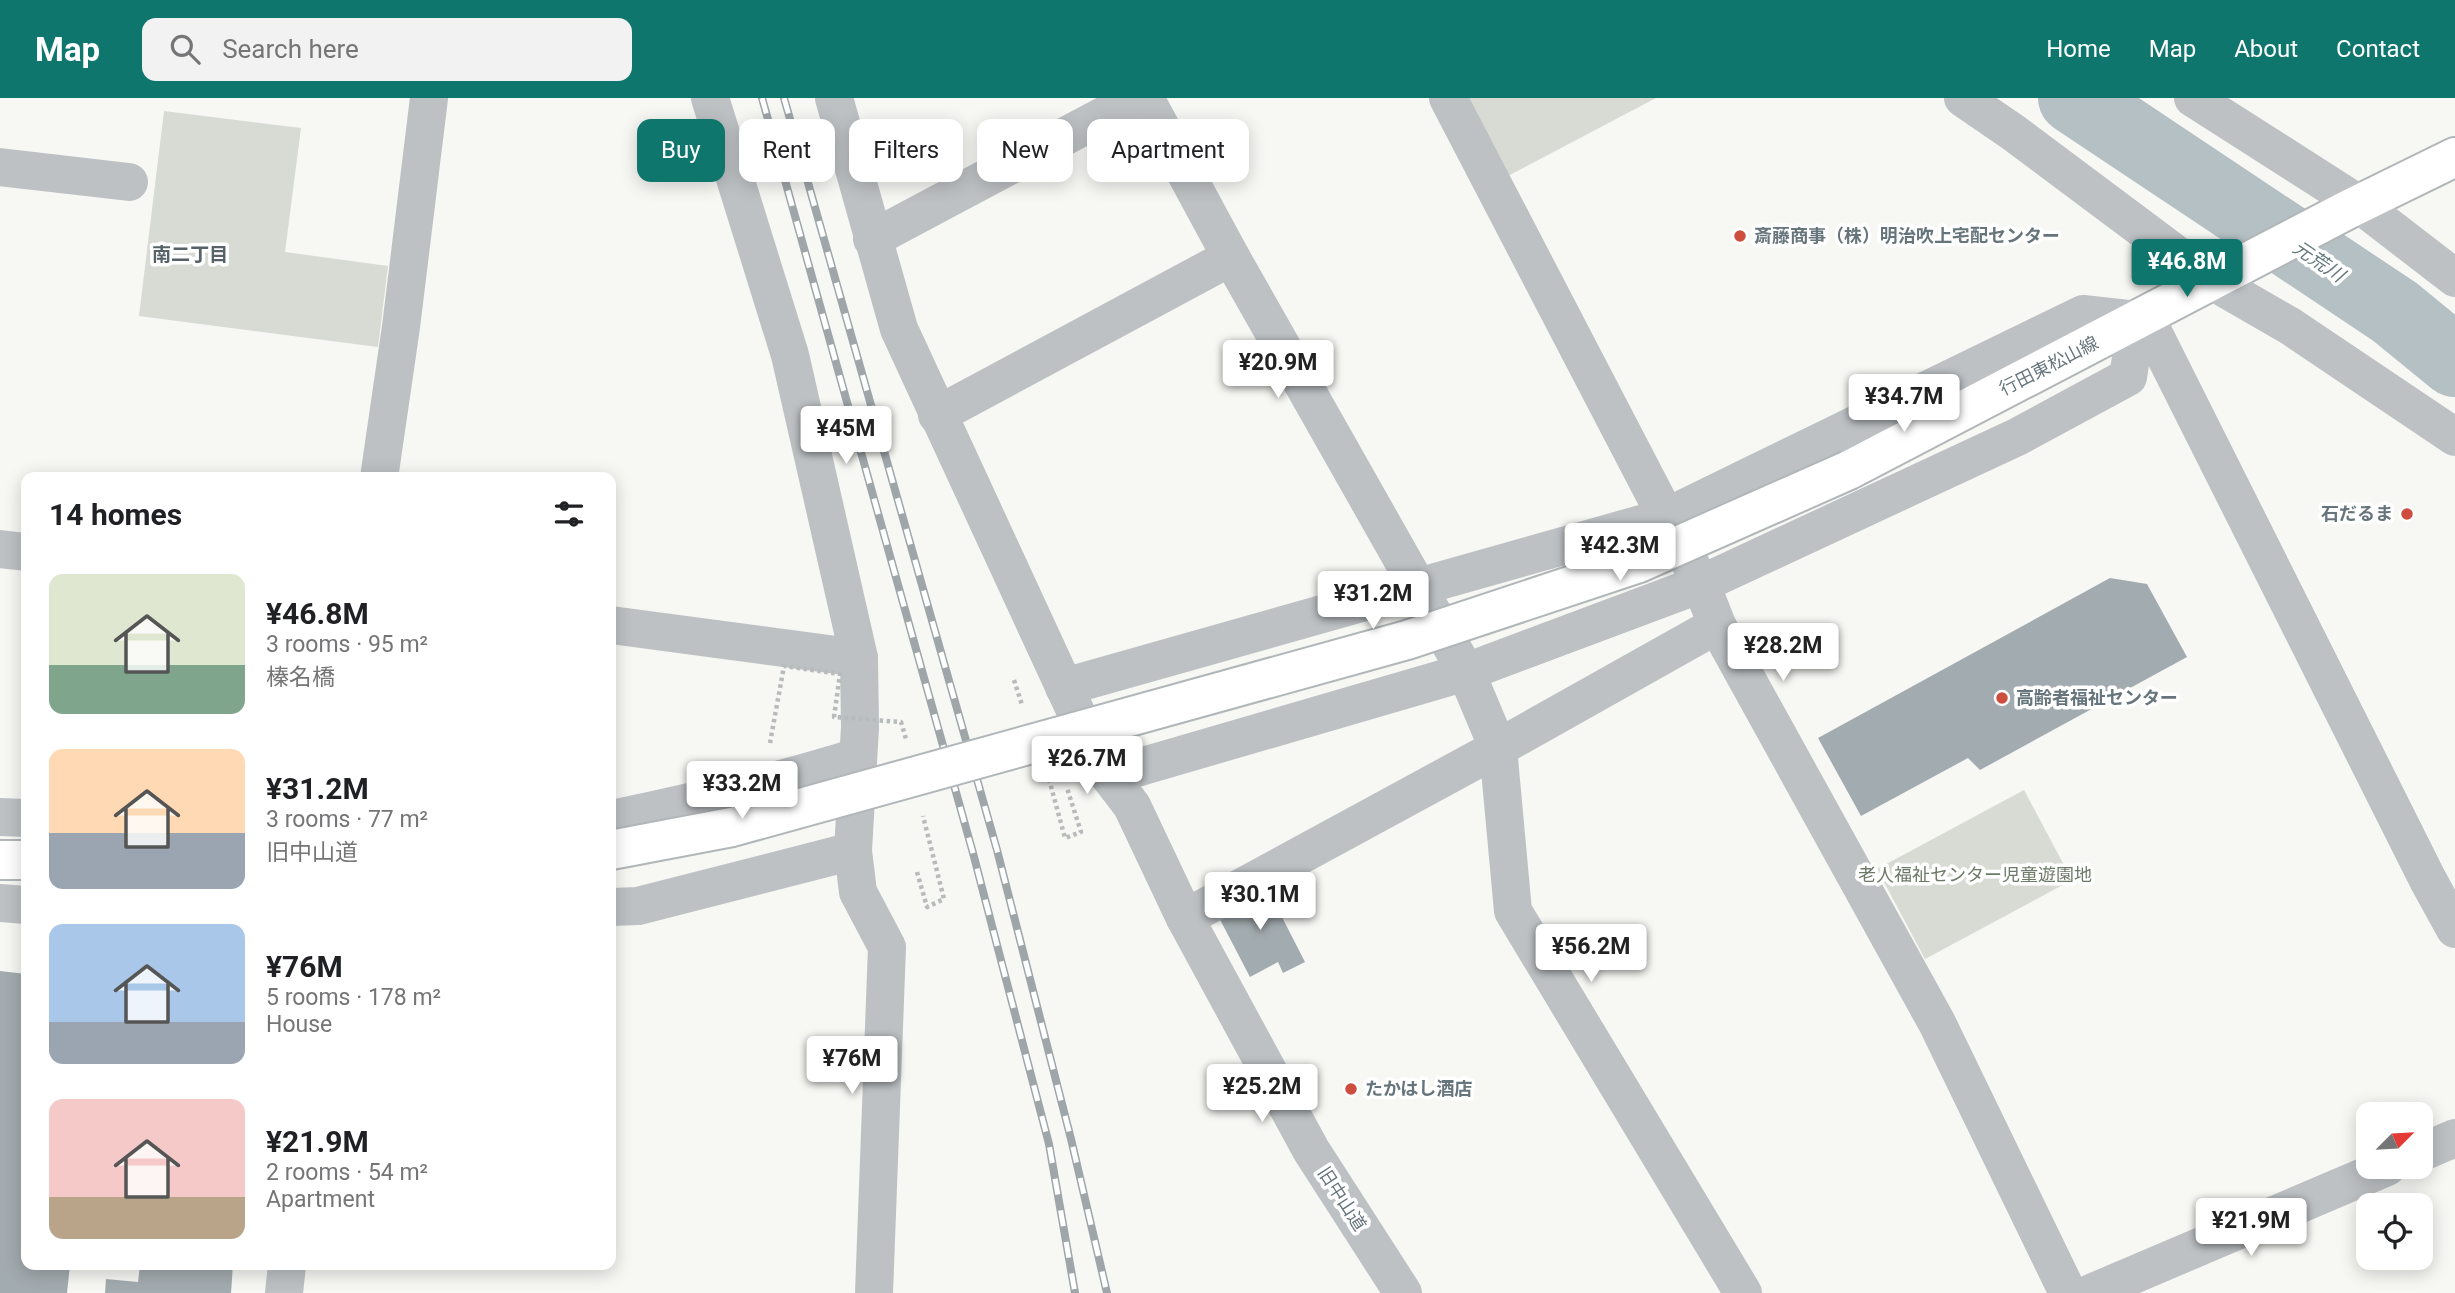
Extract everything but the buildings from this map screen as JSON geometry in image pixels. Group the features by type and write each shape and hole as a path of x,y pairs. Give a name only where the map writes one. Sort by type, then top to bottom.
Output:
{"main road":[{"path":"2354,207 2455,157"},
{"name":"行田東松山線","path":"616,849 732,827 1406,640 1639,563 1849,470 2354,207"},
{"path":"0,860 21,860"}],"street":[{"path":"380,472 429,98"},
{"path":"710,98 790,355 859,658 853,851 858,892 887,947 874,1293"},
{"name":"旧中山道","path":"834,98 899,329 1064,687 1109,776 1132,806 1185,918 1311,1150 1403,1293"},
{"path":"872,239 1137,98"},
{"path":"1145,98 1231,257 1466,672 1497,748 1513,911 1744,1293"},
{"path":"1448,98 1701,584 1717,625 1937,1023 2068,1293"},
{"path":"1963,98 2290,326 2455,437"},
{"path":"2193,98 2455,278"},
{"path":"0,167 129,181"},
{"path":"937,415 1231,257"},
{"path":"1064,687 1666,517 2082,314 2141,318"},
{"path":"1109,776 1466,672 1701,584 2017,437 2128,377 2141,318"},
{"path":"2141,318 2455,929"},
{"path":"0,549 21,551"},
{"path":"1185,918 1717,625"},
{"path":"616,626 859,658"},
{"path":"616,818 730,793 858,757"},
{"path":"0,817 21,818"},
{"path":"616,907 638,905 853,851"},
{"path":"0,903 21,905"},
{"path":"2433,1147 2455,1138"},
{"path":"2091,1293 2356,1180"},
{"path":"284,1293 286,1270"}],"path":[{"path":"770,743 784,666 840,674 834,717 901,722 907,742"},
{"path":"1046,772 1065,838 1081,832 1065,783"},
{"path":"917,872 927,907 944,899 921,808"}],"green space":[{"path":"1465,98 1656,98 1506,177"},
{"path":"164,111 301,128 285,252 388,266 378,347 139,316"},
{"name":"老人福祉センター児童遊園地","path":"2024,790 2072,880 1925,959 1877,869"}],"waterway":[{"name":"元荒川","path":"2074,98 2395,312 2455,361"}],"railway":[{"path":"762,98 973,853 1049,1144 1075,1293"},
{"path":"784,98 997,850 1071,1139 1107,1293"}],"place":[{"name":"斎藤商事（株）明治吹上宅配センター","path":"1740,236"},
{"name":"石だるま","path":"2407,514"},
{"name":"高齢者福祉センター","path":"2002,698"},
{"name":"たかはし酒店","path":"1351,1089"}],"district":[{"name":"南二丁目","path":"190,254"}]}
